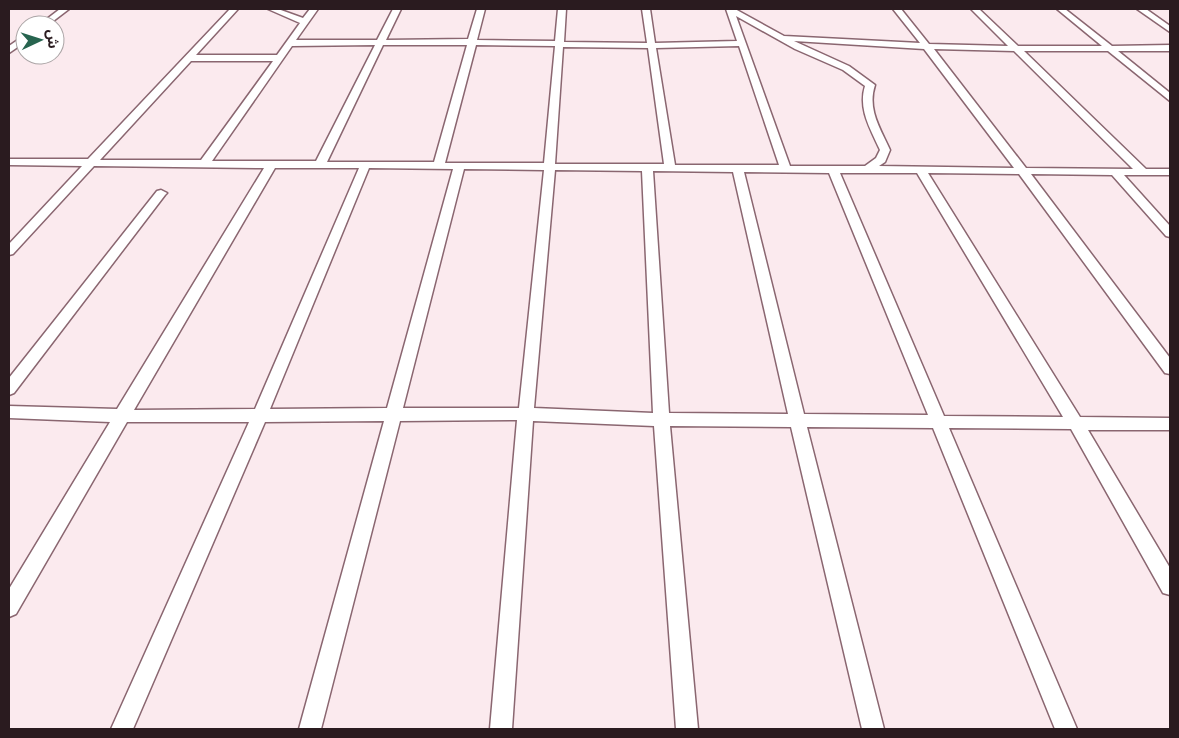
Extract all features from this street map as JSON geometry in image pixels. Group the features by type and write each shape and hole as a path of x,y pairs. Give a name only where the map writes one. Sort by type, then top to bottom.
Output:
{"street":[{"path":"9,251 93,163 234,9"},
{"path":"272,9 305,22"},
{"path":"205,163 314,9"},
{"path":"320,165 397,9"},
{"path":"438,167 481,9"},
{"path":"502,729 526,414 542,259 547,168 553,130 562,9"},
{"path":"646,9 670,168"},
{"path":"730,9 783,38 846,68 870,85 866,98 867,109 885,150 881,160 868,169"},
{"path":"730,9 786,169"},
{"path":"897,9 1022,170 1170,369"},
{"path":"975,9 1142,172"},
{"path":"1061,9 1170,98"},
{"path":"1140,9 1170,30"},
{"path":"783,38 878,45 1111,50 1170,48"},
{"path":"290,42 471,42 651,46 743,43"},
{"path":"188,58 279,58"},
{"path":"9,162 1170,172"},
{"path":"9,607 272,165"},
{"path":"122,729 260,415 365,166"},
{"path":"310,729 459,167"},
{"path":"646,168 661,418 687,729"},
{"path":"738,168 797,420 873,729"},
{"path":"833,169 940,422 1066,729"},
{"path":"920,169 1038,365 1076,424 1170,586"},
{"path":"1115,172 1170,233"},
{"path":"9,389 161,193"},
{"path":"9,412 124,416 526,414 661,418 1170,424"}]}
